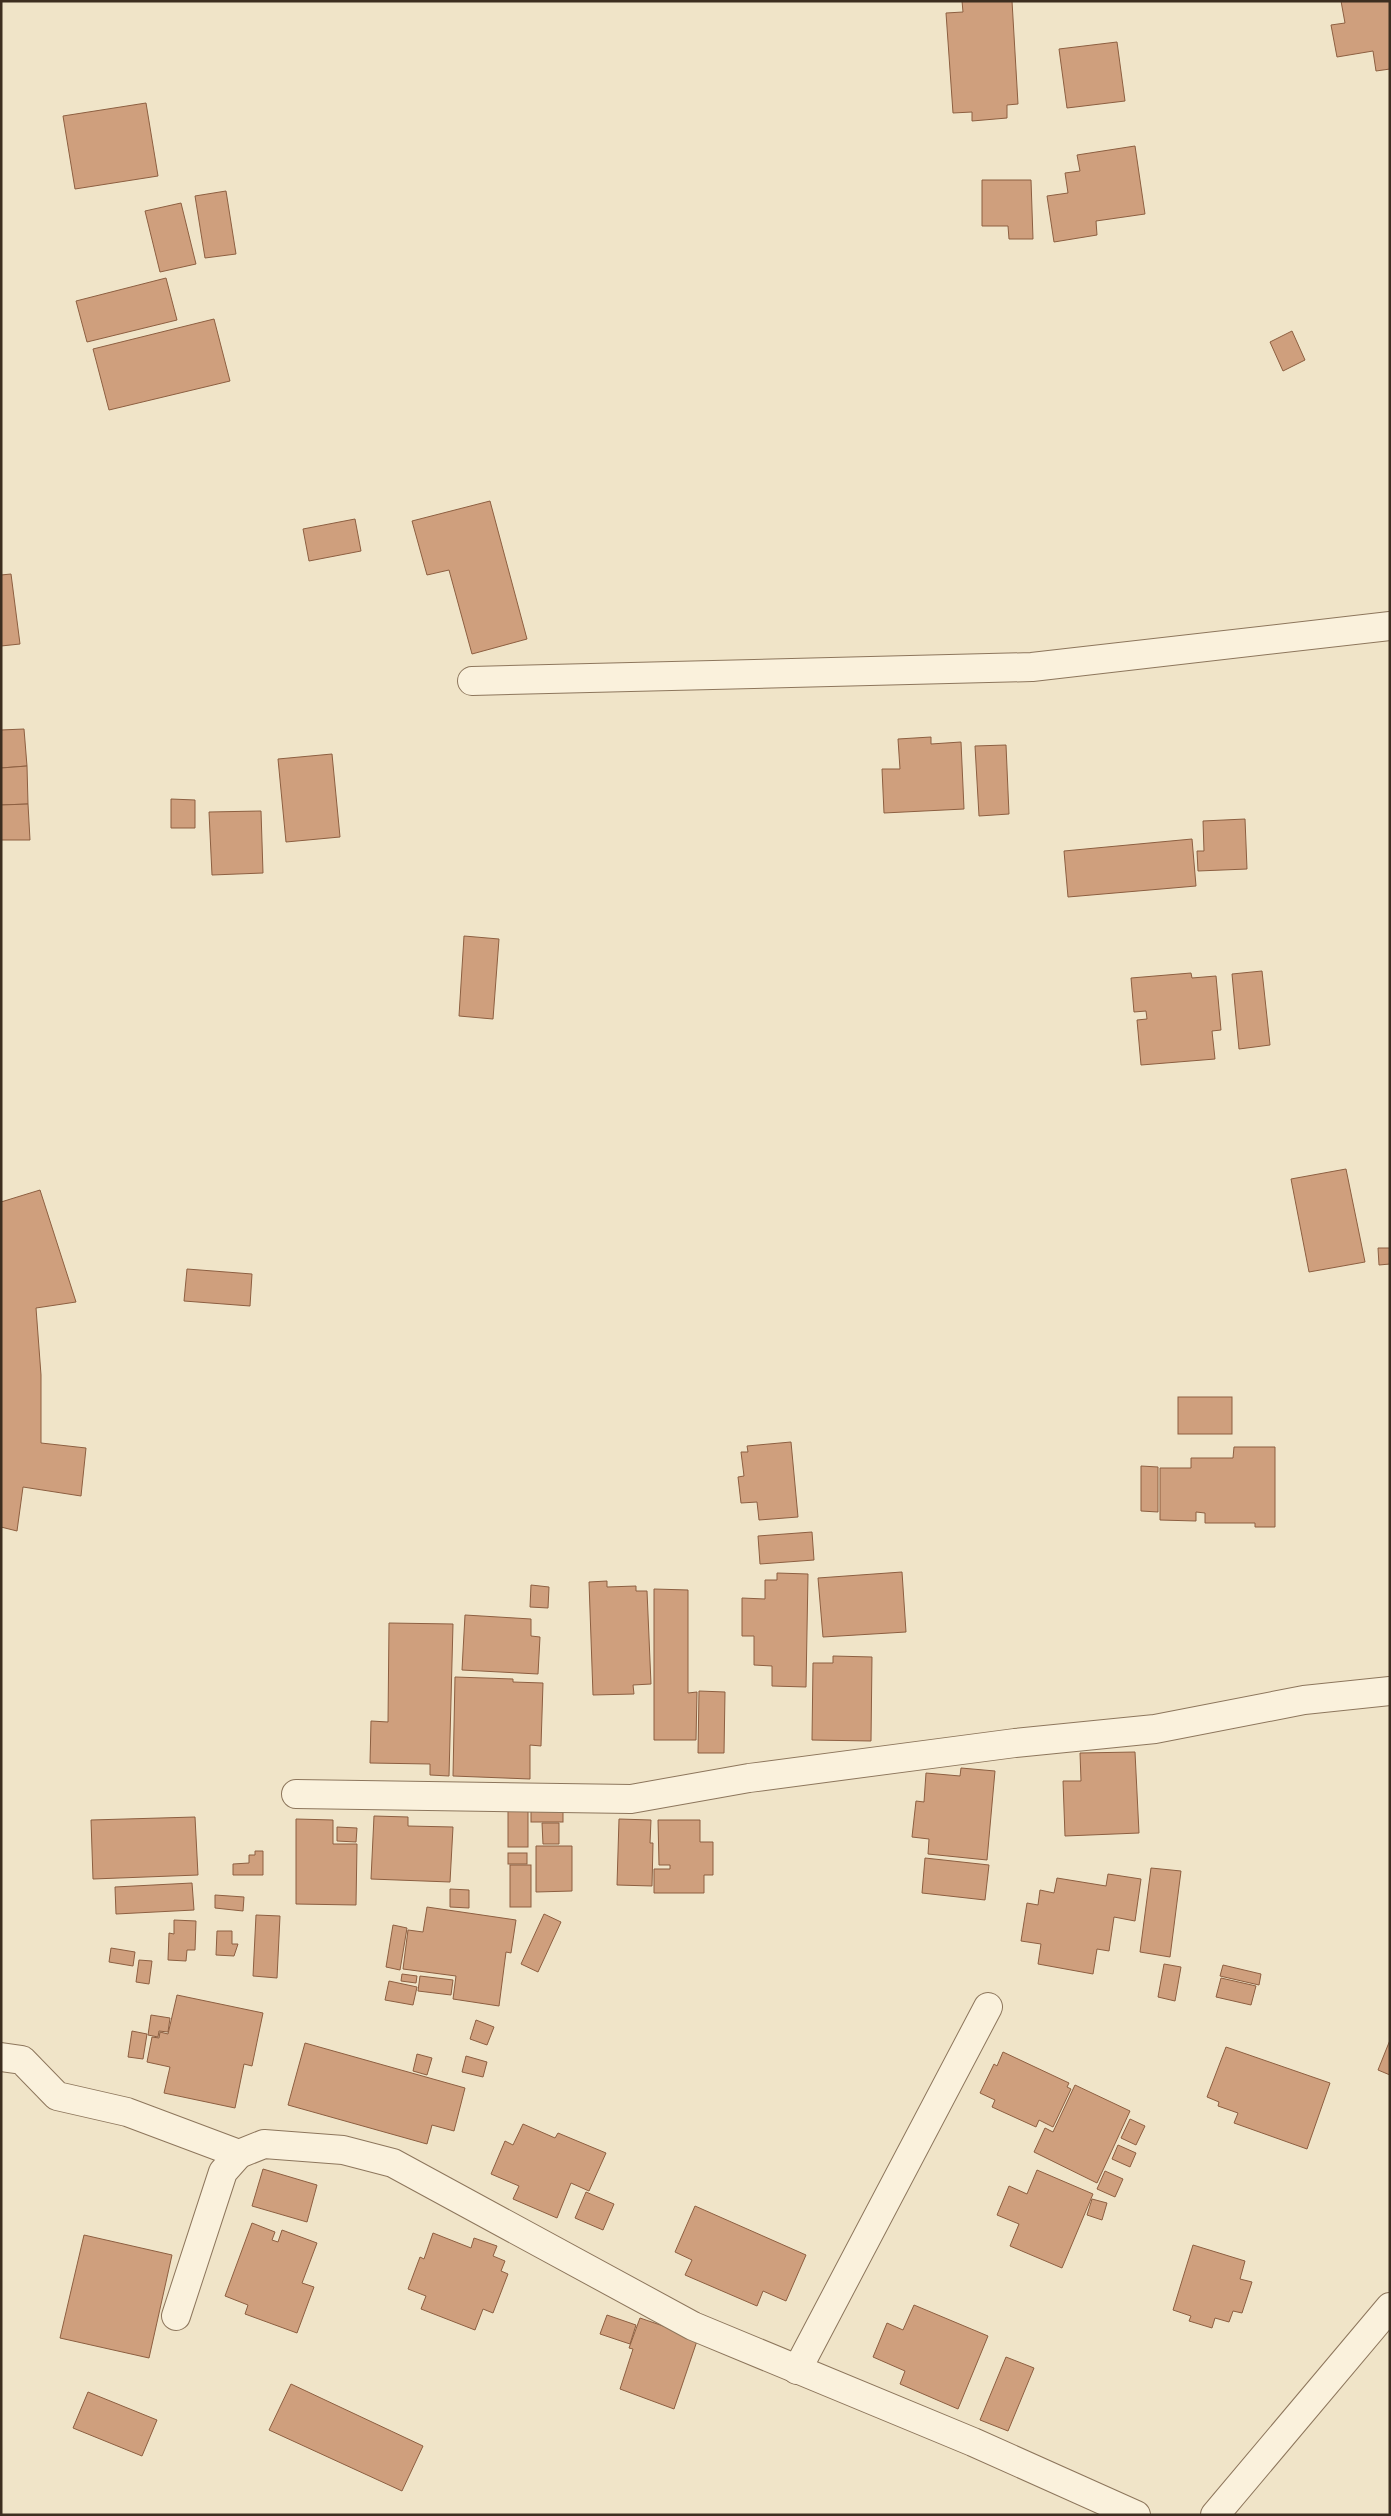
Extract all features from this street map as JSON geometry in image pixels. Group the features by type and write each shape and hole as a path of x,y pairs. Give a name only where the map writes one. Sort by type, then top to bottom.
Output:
{"street":[{"path":"472,681 1032,667 1390,626"},
{"path":"296,1794 631,1799 749,1778 1015,1743 1155,1729 1304,1700 1390,1691"},
{"path":"797,2370 988,2007"},
{"path":"1,2058 22,2060 57,2096 127,2112 239,2154"},
{"path":"176,2316 223,2172 239,2154 264,2144 343,2150 393,2163 693,2326 972,2442 1136,2515"},
{"path":"1216,2515 1390,2307"}],"building":[{"path":"962,1 1012,1 1018,104 1007,105 1007,118 972,121 972,112 953,113 946,13 963,12"},
{"path":"1341,1 1390,1 1390,69 1376,71 1373,51 1337,57 1331,25 1345,23"},
{"path":"1117,42 1125,101 1067,108 1059,49"},
{"path":"146,103 158,176 75,189 63,116"},
{"path":"1135,146 1145,214 1096,221 1097,235 1054,242 1047,196 1068,193 1065,173 1080,171 1077,155"},
{"path":"982,180 1031,180 1033,239 1009,239 1008,226 982,226"},
{"path":"226,191 236,254 205,258 195,196"},
{"path":"181,203 196,264 160,272 145,211"},
{"path":"166,278 177,320 87,342 76,301"},
{"path":"214,319 230,381 109,410 93,349"},
{"path":"1292,331 1305,360 1283,371 1270,342"},
{"path":"490,501 527,639 472,654 449,570 427,575 412,521"},
{"path":"355,519 361,551 309,561 303,529"},
{"path":"11,574 20,644 1,646 1,575"},
{"path":"24,729 27,766 1,768 1,730"},
{"path":"931,737 931,744 961,742 964,809 884,813 882,769 900,769 898,739"},
{"path":"1006,745 1009,814 979,816 975,746"},
{"path":"332,754 340,837 286,842 278,759"},
{"path":"27,766 28,804 1,805 1,768"},
{"path":"171,799 195,800 195,828 171,828"},
{"path":"28,804 30,840 1,840 1,805"},
{"path":"261,811 263,873 212,875 209,812"},
{"path":"1245,819 1247,869 1198,871 1197,851 1204,851 1203,821"},
{"path":"1192,839 1196,886 1068,897 1064,851"},
{"path":"464,936 499,939 493,1019 459,1016"},
{"path":"1262,971 1270,1045 1239,1049 1232,974"},
{"path":"1191,973 1192,978 1216,976 1221,1030 1212,1031 1215,1059 1141,1065 1137,1020 1147,1019 1146,1011 1134,1012 1131,978"},
{"path":"1346,1169 1365,1262 1309,1272 1291,1179"},
{"path":"40,1190 76,1302 36,1308 41,1375 41,1443 86,1448 81,1496 23,1487 17,1531 1,1527 1,1202"},
{"path":"1378,1248 1390,1248 1390,1264 1379,1265"},
{"path":"187,1269 252,1274 250,1306 184,1301"},
{"path":"1178,1397 1232,1397 1232,1434 1178,1434"},
{"path":"791,1442 798,1517 759,1520 757,1502 741,1503 738,1477 744,1476 741,1452 748,1452 747,1446"},
{"path":"1234,1447 1275,1447 1275,1527 1255,1527 1255,1523 1205,1523 1205,1513 1196,1512 1196,1521 1160,1520 1160,1468 1191,1468 1191,1458 1233,1458"},
{"path":"1141,1466 1158,1467 1158,1512 1141,1511"},
{"path":"812,1532 814,1560 760,1564 758,1536"},
{"path":"902,1572 906,1632 823,1637 818,1578"},
{"path":"777,1573 808,1574 806,1687 772,1686 772,1666 754,1665 754,1636 742,1636 742,1598 765,1599 765,1580 777,1580"},
{"path":"607,1581 607,1587 636,1586 636,1591 647,1591 651,1684 633,1685 634,1694 593,1695 589,1582"},
{"path":"531,1585 549,1587 548,1608 530,1607"},
{"path":"654,1589 688,1590 688,1693 697,1692 696,1740 654,1740"},
{"path":"465,1615 531,1619 531,1636 540,1637 538,1674 462,1670"},
{"path":"389,1623 453,1624 449,1776 430,1775 430,1764 370,1763 371,1721 388,1722"},
{"path":"833,1656 872,1657 871,1741 812,1740 813,1663 833,1663"},
{"path":"455,1677 513,1679 513,1682 543,1683 541,1746 530,1745 530,1779 453,1776"},
{"path":"699,1691 725,1692 724,1753 698,1753"},
{"path":"1135,1752 1139,1833 1065,1836 1063,1781 1081,1781 1080,1753"},
{"path":"961,1768 995,1771 987,1860 928,1854 929,1839 912,1837 916,1801 924,1802 926,1773 960,1776"},
{"path":"508,1808 528,1808 528,1847 508,1847"},
{"path":"531,1811 563,1811 563,1822 531,1822"},
{"path":"374,1816 408,1817 408,1826 453,1827 450,1882 371,1879"},
{"path":"195,1817 198,1875 93,1879 91,1820"},
{"path":"296,1819 333,1820 333,1844 357,1844 356,1905 296,1904"},
{"path":"619,1819 651,1820 650,1843 653,1843 652,1886 617,1885"},
{"path":"658,1820 700,1820 700,1842 713,1842 713,1875 704,1875 704,1893 654,1893 654,1869 670,1869 670,1865 659,1865"},
{"path":"542,1823 559,1823 559,1844 543,1844"},
{"path":"337,1827 357,1828 356,1842 337,1841"},
{"path":"536,1846 572,1846 572,1891 536,1892"},
{"path":"255,1851 263,1851 263,1875 233,1875 233,1864 249,1863 249,1855 255,1855"},
{"path":"508,1853 527,1853 527,1864 508,1864"},
{"path":"925,1858 989,1865 985,1900 922,1893"},
{"path":"510,1865 531,1865 531,1907 510,1907"},
{"path":"1151,1868 1181,1871 1170,1957 1140,1952"},
{"path":"1108,1874 1141,1879 1135,1921 1114,1917 1109,1951 1097,1949 1093,1974 1038,1964 1041,1944 1021,1941 1027,1903 1038,1905 1040,1890 1054,1893 1057,1878 1106,1886"},
{"path":"192,1883 194,1910 116,1914 115,1887"},
{"path":"450,1889 469,1890 469,1908 450,1907"},
{"path":"215,1895 244,1897 243,1911 215,1908"},
{"path":"427,1907 516,1920 511,1953 506,1952 499,2006 453,1999 456,1976 403,1969 408,1930 423,1932"},
{"path":"544,1914 561,1922 538,1972 521,1964"},
{"path":"256,1915 280,1916 277,1978 253,1976"},
{"path":"174,1920 196,1921 195,1950 187,1950 186,1961 168,1960 169,1933 174,1934"},
{"path":"393,1925 407,1928 400,1970 386,1967"},
{"path":"217,1931 232,1931 232,1944 238,1944 234,1956 216,1955"},
{"path":"111,1948 135,1952 133,1966 109,1962"},
{"path":"139,1960 152,1961 149,1984 136,1982"},
{"path":"1164,1964 1181,1967 1175,2001 1158,1997"},
{"path":"1223,1965 1261,1974 1259,1985 1220,1976"},
{"path":"402,1974 417,1976 416,1983 401,1981"},
{"path":"420,1976 453,1980 451,1995 418,1991"},
{"path":"1221,1978 1256,1986 1251,2005 1216,1997"},
{"path":"389,1981 417,1987 413,2005 385,2000"},
{"path":"177,1995 263,2013 252,2066 244,2064 235,2108 164,2093 170,2067 147,2062 152,2037 159,2038 160,2032 168,2034"},
{"path":"151,2015 170,2018 168,2032 159,2031 158,2037 148,2035"},
{"path":"476,2020 494,2027 487,2045 470,2039"},
{"path":"132,2031 147,2034 143,2059 128,2057"},
{"path":"1390,2040 1390,2075 1378,2070"},
{"path":"305,2043 465,2088 454,2131 432,2125 427,2144 288,2105"},
{"path":"1226,2047 1330,2083 1307,2149 1234,2123 1238,2113 1218,2106 1219,2102 1207,2097"},
{"path":"1003,2052 1069,2083 1067,2087 1071,2089 1053,2127 1039,2120 1036,2127 992,2107 995,2100 980,2093 994,2064 997,2066"},
{"path":"417,2054 432,2058 427,2075 413,2071"},
{"path":"466,2056 487,2062 483,2077 462,2072"},
{"path":"1075,2085 1130,2111 1097,2183 1034,2152 1045,2128 1053,2132"},
{"path":"1130,2119 1145,2126 1136,2145 1121,2138"},
{"path":"523,2124 555,2138 558,2133 606,2153 589,2191 571,2183 557,2218 513,2199 519,2186 491,2174 505,2141 513,2145"},
{"path":"1118,2145 1136,2153 1130,2167 1112,2159"},
{"path":"263,2169 317,2185 307,2222 252,2206"},
{"path":"1037,2170 1093,2194 1062,2268 1010,2246 1019,2224 997,2215 1009,2186 1027,2194"},
{"path":"1105,2171 1123,2179 1115,2197 1097,2189"},
{"path":"586,2192 614,2204 603,2230 575,2218"},
{"path":"1092,2199 1107,2203 1102,2220 1087,2215"},
{"path":"695,2206 806,2255 786,2301 763,2291 757,2306 685,2275 692,2260 675,2252"},
{"path":"252,2223 275,2232 272,2240 278,2242 282,2230 317,2243 302,2283 314,2287 297,2333 245,2314 248,2305 225,2296"},
{"path":"433,2233 471,2248 474,2238 497,2246 493,2256 505,2261 501,2271 508,2274 493,2313 483,2309 475,2330 421,2309 426,2296 408,2289 420,2257 424,2259"},
{"path":"84,2235 172,2255 149,2358 60,2338"},
{"path":"1193,2245 1245,2261 1240,2279 1252,2282 1242,2313 1233,2311 1229,2322 1215,2318 1212,2328 1189,2321 1191,2316 1173,2310"},
{"path":"914,2305 988,2336 958,2409 900,2384 905,2371 873,2357 887,2323 903,2330"},
{"path":"607,2315 636,2325 630,2344 600,2334"},
{"path":"640,2318 698,2338 674,2409 620,2389 633,2349 629,2348"},
{"path":"1006,2357 1034,2368 1008,2431 980,2420"},
{"path":"291,2384 423,2446 402,2491 269,2430"},
{"path":"88,2392 157,2420 142,2456 73,2428"}]}
